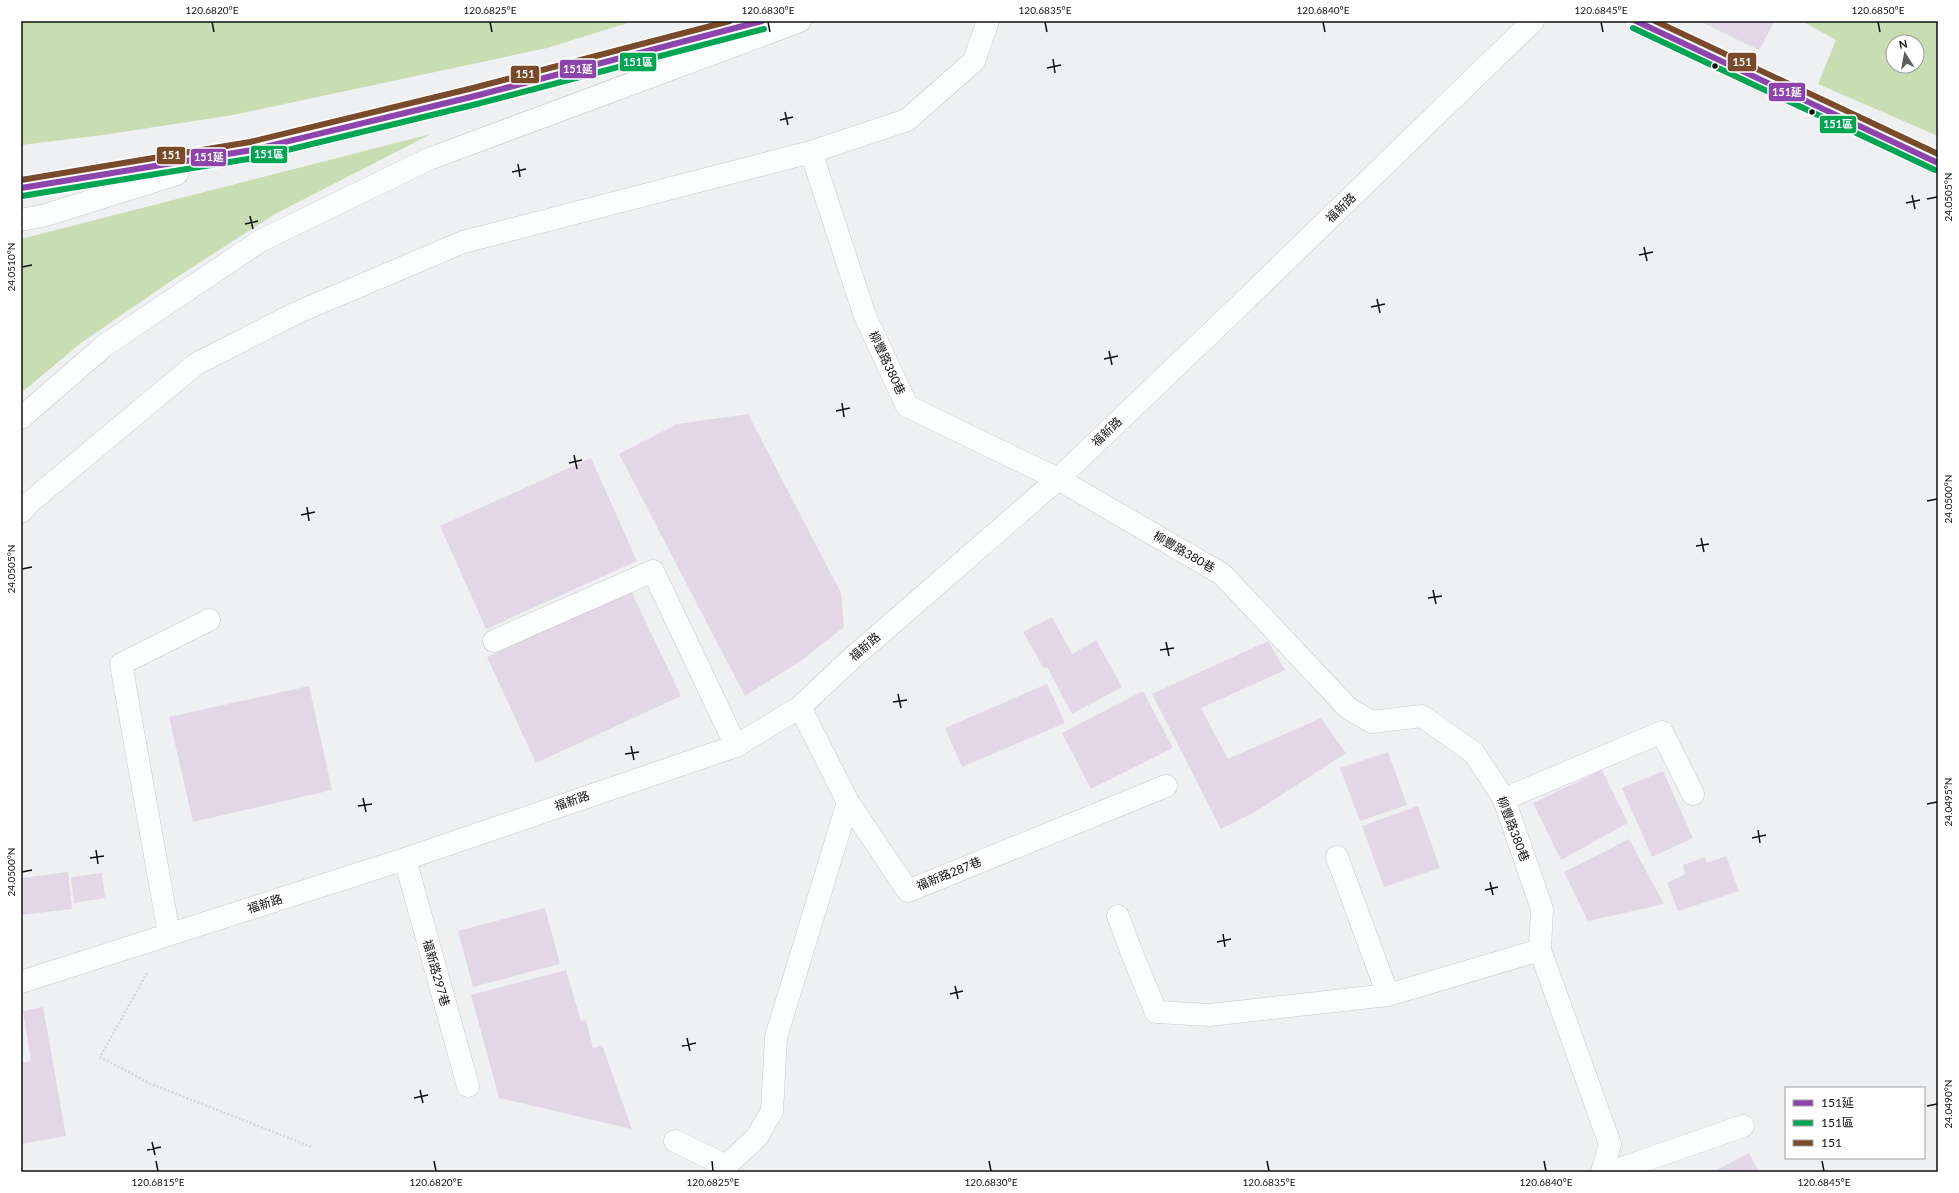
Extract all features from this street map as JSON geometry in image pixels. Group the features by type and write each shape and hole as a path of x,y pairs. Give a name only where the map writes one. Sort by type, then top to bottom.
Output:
{"main road":[{"path":"21,188 252,150 471,98 762,21"},
{"path":"21,418 104,346 260,241 429,159 800,21"},
{"path":"21,512 29,503 196,364 296,313 463,242 811,152 907,120 974,61 988,21"},
{"name":"福新路","path":"21,982 405,859 736,746 800,707 850,660 1058,479 1245,301 1533,21"},
{"path":"1636,21 1938,162"},
{"path":"21,220 46,215 252,150"},
{"name":"柳豐路380巷","path":"811,152 865,316 907,406 1058,479 1222,574 1348,708 1372,722 1422,716 1474,753 1504,799 1542,909 1540,950 1610,1144 1602,1172"},
{"path":"494,641 654,571 736,746"},
{"path":"169,934 121,664 209,620"},
{"name":"福新路287巷","path":"800,707 848,802 908,891 1166,786"},
{"path":"1504,799 1662,732 1693,794"},
{"path":"675,1141 726,1166 757,1137 772,1110 776,1037 848,802"},
{"path":"1336,857 1388,995"},
{"name":"福新路297巷","path":"405,859 468,1086"},
{"path":"1118,916 1156,1012 1210,1015 1388,995 1540,950"},
{"path":"1611,1172 1743,1126"}],"path":[{"path":"169,934 100,1057 151,1084 312,1147"}],"green space":[{"path":"21,21 634,21 547,48 233,115 103,135 21,145"},
{"path":"1802,21 1938,21 1938,136 1818,84 1836,40"},
{"path":"431,134 275,214 171,281 81,343 21,393 21,239"}],"building":[{"path":"1699,21 1775,21 1759,50"},
{"path":"748,414 841,593 844,627 802,660 745,696 619,454 677,424"},
{"path":"591,458 637,561 486,629 440,526"},
{"path":"631,591 681,696 536,763 487,657"},
{"path":"1052,617 1072,654 1096,640 1122,687 1072,714 1047,667 1044,669 1023,632"},
{"path":"1268,641 1285,670 1201,708 1228,759 1321,718 1346,753 1255,812 1221,829 1152,694"},
{"path":"1047,684 1065,723 962,767 945,728"},
{"path":"309,686 332,790 193,822 169,717"},
{"path":"1143,691 1173,748 1091,789 1062,733"},
{"path":"1388,752 1407,805 1360,821 1340,768"},
{"path":"1602,770 1628,823 1561,860 1533,803"},
{"path":"1663,771 1693,838 1652,857 1622,788"},
{"path":"1418,806 1440,868 1384,887 1362,826"},
{"path":"1629,839 1664,904 1588,921 1564,872"},
{"path":"1726,856 1739,891 1678,911 1667,883 1685,874 1683,865 1705,857 1707,863"},
{"path":"68,872 72,909 21,915 21,878"},
{"path":"102,873 105,898 74,903 71,877"},
{"path":"545,908 560,964 473,987 458,931"},
{"path":"566,970 581,1021 586,1020 593,1048 602,1045 632,1129 499,1098 471,995"},
{"path":"43,1007 66,1136 21,1144 21,1063 31,1061 23,1011"},
{"path":"1749,1153 1759,1172 1713,1172"}],"transit line":[{"name":"151","path":"21,180 250,142 469,89 730,21"},
{"name":"151延","path":"21,188 252,150 471,97 762,21"},
{"name":"151延","path":"1636,21 1938,163"},
{"name":"151","path":"1655,21 1938,154"},
{"name":"151區","path":"1633,28 1935,170"},
{"name":"151區","path":"22,196 254,158 473,105 764,29"}]}
